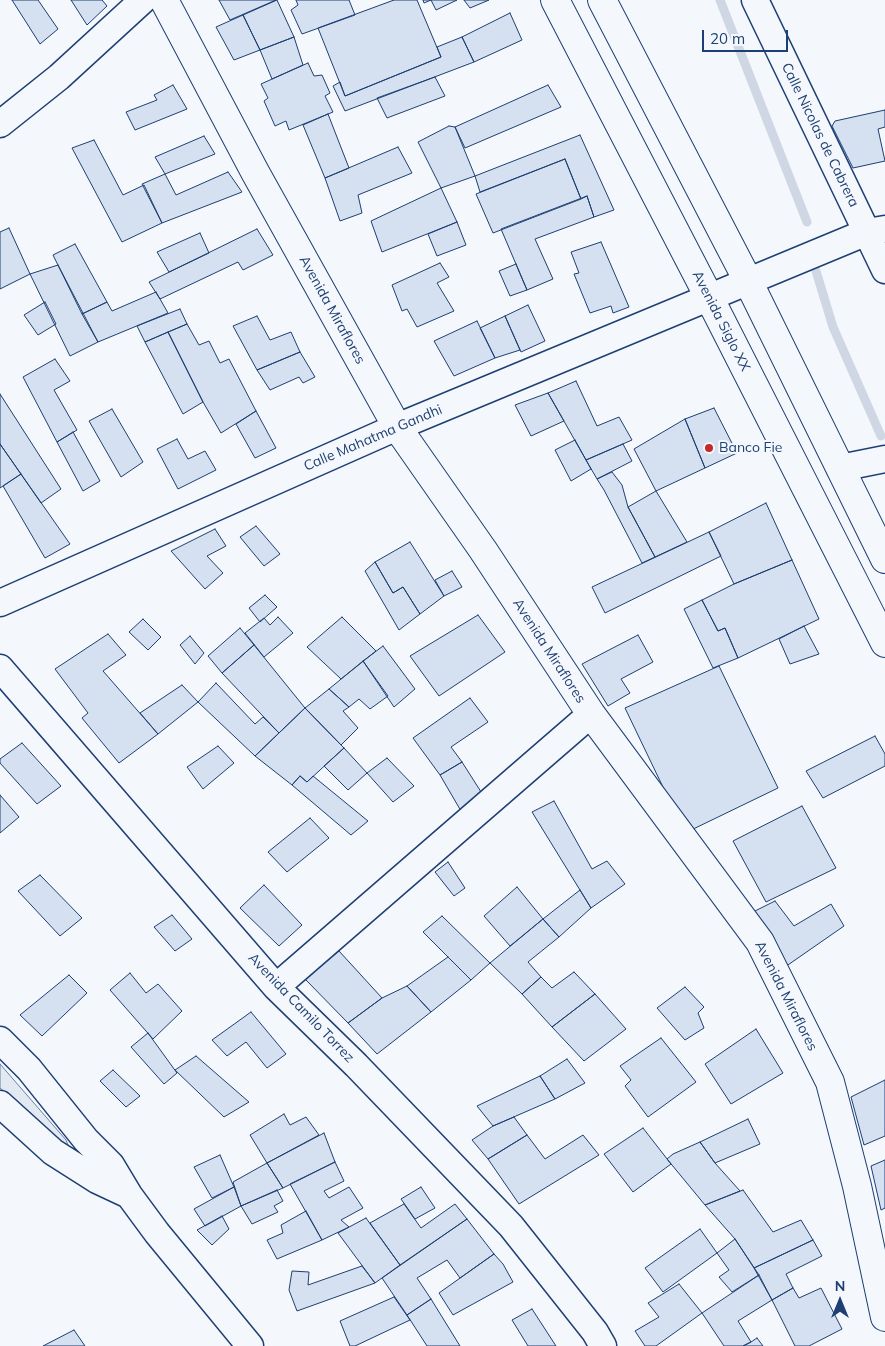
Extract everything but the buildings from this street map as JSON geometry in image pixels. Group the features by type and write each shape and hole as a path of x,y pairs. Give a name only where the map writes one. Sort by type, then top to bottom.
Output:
{"main road":[{"name":"Avenida Miraflores","path":"164,0 255,172 397,427 483,550 591,714 760,942 830,1082 857,1186 885,1317"},
{"name":"Avenida Siglo XX","path":"555,0 885,643"},
{"path":"602,0 748,281 885,559"}],"street":[{"path":"0,124 59,77 143,0"},
{"name":"Calle Nicolas de Cabrera","path":"755,0 876,231 885,270"},
{"name":"Calle Mahatma Gandhi","path":"0,603 397,427 710,299 748,281 876,231"},
{"path":"840,468 885,458"},
{"name":"Avenida Camilo Torrez","path":"0,668 276,987 356,1065 511,1226 595,1332 603,1346"},
{"path":"276,987 591,714"},
{"path":"0,1040 28,1069 86,1140 111,1166 130,1195 250,1346"},
{"path":"0,1104 53,1152 97,1180 130,1195"}],"shaded area":[{"path":"0,1064 66,1140 70,1150 0,1088"}],"waterway":[{"path":"720,0 807,222"},
{"path":"816,271 833,327 881,436"}],"place":[{"name":"Banco Fie","path":"709,448"}]}
